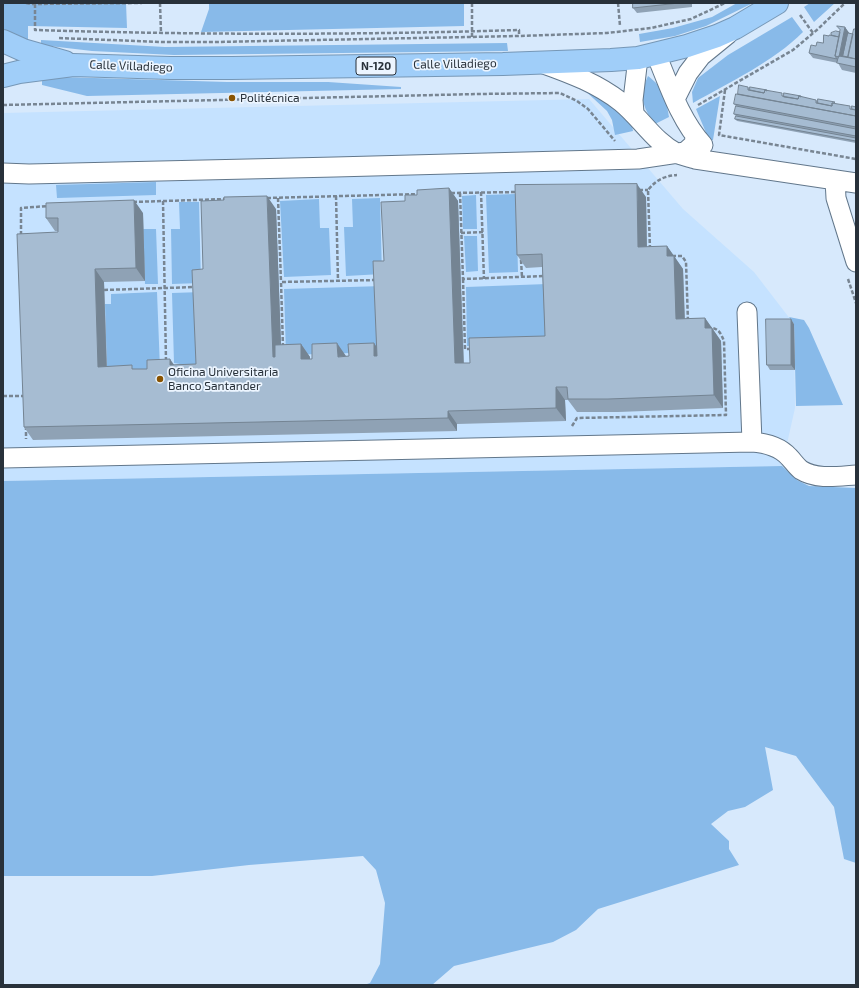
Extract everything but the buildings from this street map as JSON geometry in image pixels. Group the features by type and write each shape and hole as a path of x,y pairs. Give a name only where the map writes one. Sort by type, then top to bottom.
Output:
{"highway":[{"name":"Calle Villadiego","path":"3,76 19,72 74,64 170,68 232,68 611,60 647,56 687,46 735,28 777,3"},
{"name":"Calle Villadiego","path":"3,41 23,50 74,64"}],"street":[{"path":"676,99 688,73 701,56 735,28"},
{"path":"647,56 676,99 695,137 719,162"},
{"path":"634,113 632,100 647,56"},
{"path":"539,62 579,76 607,92 634,113 658,140 678,154 695,159 856,183"},
{"path":"3,173 60,173 638,159 685,152 694,144 695,137"},
{"path":"835,180 836,198 851,268"},
{"path":"747,312 752,442"},
{"path":"3,458 752,442 763,443 777,448 787,455 802,470 812,475 856,475"}],"path":[{"path":"26,3 142,3"},
{"path":"160,3 161,33"},
{"path":"472,3 472,37"},
{"path":"618,3 620,26"},
{"path":"58,38 207,42 607,33 651,28 692,19 725,3"},
{"path":"692,108 793,50 846,3"},
{"path":"35,4 35,30 161,33 338,34 519,30 519,36"},
{"path":"800,15 813,33"},
{"path":"726,89 719,135 856,159"},
{"path":"3,105 485,93 560,93 577,101 588,109 618,145"},
{"path":"650,256 648,190 653,184 663,177 683,174"},
{"path":"633,190 648,190"},
{"path":"481,192 484,279"},
{"path":"445,193 519,192 519,199"},
{"path":"460,193 465,349 473,349"},
{"path":"263,198 422,194"},
{"path":"385,195 386,203"},
{"path":"336,196 338,281"},
{"path":"278,198 283,350"},
{"path":"204,199 205,207"},
{"path":"131,202 226,199"},
{"path":"163,201 166,363"},
{"path":"21,239 21,208 52,206"},
{"path":"461,233 483,232"},
{"path":"666,256 682,256 686,262 688,325"},
{"path":"521,259 522,277"},
{"path":"851,268 856,303"},
{"path":"463,279 549,276"},
{"path":"281,282 382,280"},
{"path":"104,290 202,287"},
{"path":"706,328 714,328 720,332 724,341 726,415"},
{"path":"3,396 25,396 25,403"},
{"path":"26,424 26,446"}],"shaded area":[{"path":"3,3 126,3 127,28 28,26 28,41 3,29"},
{"path":"209,3 464,3 464,26 201,32 209,9"},
{"path":"737,3 753,3 706,26 675,36 640,42 639,34 673,28 712,17"},
{"path":"810,3 835,3 814,22 804,7"},
{"path":"792,17 803,32 791,43 751,71 693,103 692,92 698,78 728,55"},
{"path":"41,40 165,47 507,43 508,51 174,55 92,51 41,45"},
{"path":"648,76 661,89 667,104 669,117 655,124 647,112 643,101 643,89"},
{"path":"61,77 227,82 328,82 401,87 401,89 87,96 42,85 42,79"},
{"path":"580,86 618,111 632,125 633,131 615,135 612,120 607,111"},
{"path":"720,96 713,140 710,140 696,109"},
{"path":"589,99 683,209 754,272 794,324 795,408 782,466 3,481 3,113"},
{"path":"156,182 156,195 57,198 56,185"},
{"path":"516,194 518,272 489,273 486,195"},
{"path":"476,195 477,229 463,229 462,196"},
{"path":"380,198 382,274 346,276 344,227 353,227 352,199"},
{"path":"319,199 320,228 329,228 331,275 284,277 280,201"},
{"path":"179,202 199,202 201,283 172,284 171,229 180,229"},
{"path":"143,229 156,229 158,284 145,284"},
{"path":"464,236 477,236 478,271 466,272"},
{"path":"547,284 549,343 467,346 466,287"},
{"path":"383,286 385,352 286,355 284,289"},
{"path":"157,292 160,369 107,371 105,304 111,304 111,294"},
{"path":"202,292 205,371 180,371 180,364 174,363 172,293"},
{"path":"789,317 804,320 809,328 843,405 796,406 794,324"},
{"path":"782,466 797,480 809,486 856,488 856,863 844,859 834,807 796,756 765,747 773,790 745,807 728,811 711,824 729,841 729,849 739,865 598,909 576,930 553,942 454,966 432,985 364,985 370,983 380,964 385,903 376,870 363,856 249,865 152,876 3,876 3,481"}],"place":[{"name":"Politécnica","path":"232,98"},
{"name":"Oficina Universitaria Banco Santander","path":"160,379"}]}
